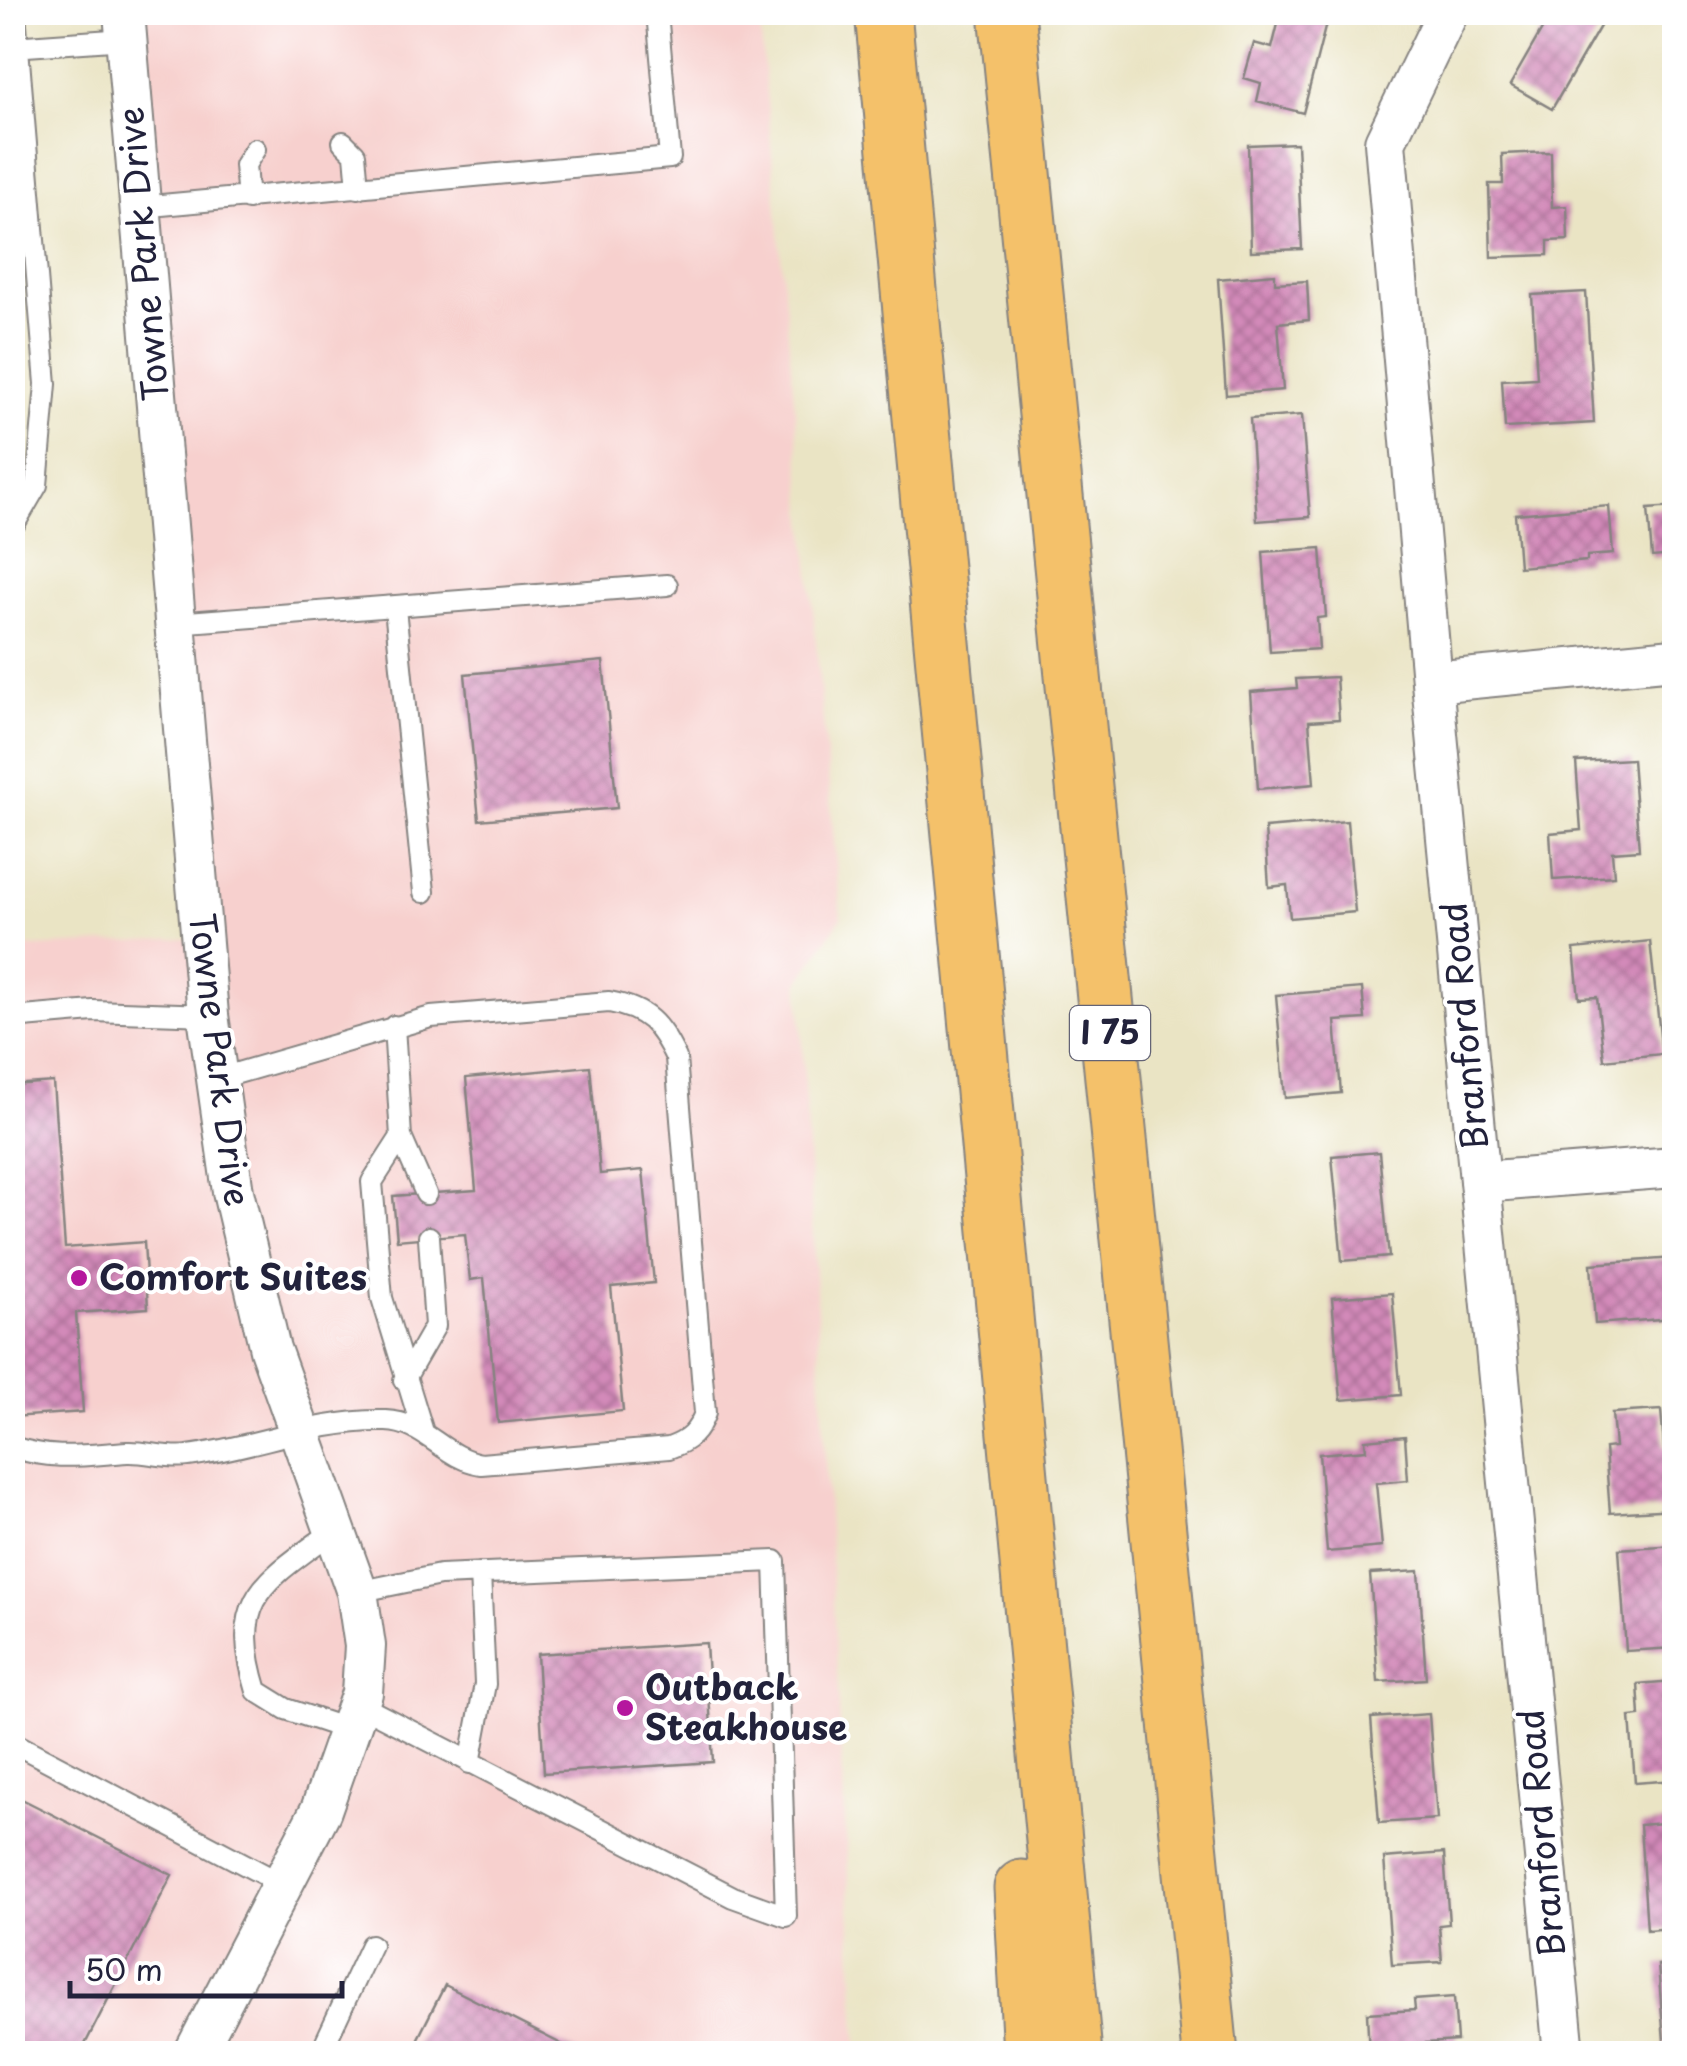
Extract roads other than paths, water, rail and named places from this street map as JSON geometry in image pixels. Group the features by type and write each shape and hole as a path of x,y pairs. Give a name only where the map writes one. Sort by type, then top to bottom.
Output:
{"highway":[{"path":"883,12 1013,1440 1074,2054"},
{"name":"I 75","path":"1008,12 1210,2054"},
{"path":"1013,1440 1018,1822 1031,2054"},
{"path":"1185,1774 1231,2054"}],"street":[{"name":"Branford Road","path":"1448,12 1385,142 1432,682 1564,2054"},
{"name":"Towne Park Drive","path":"125,26 208,1015 217,1079 234,1192 270,1350 357,1592 365,1646 354,1717 321,1810 194,2054"},
{"path":"1432,682 1674,660"},
{"path":"1480,1182 1674,1167"}],"lane":[{"path":"12,528 37,485 46,384 15,12"},
{"path":"140,208 670,158 657,12"},
{"path":"15,47 125,26"},
{"path":"344,142 355,154 358,188"},
{"path":"248,199 245,165 255,149"},
{"path":"175,622 667,585"},
{"path":"395,608 424,892"},
{"path":"12,1447 48,1458 134,1452 184,1457 300,1432 384,1420 409,1423 462,1461 481,1464 669,1448 685,1442 699,1429 705,1412 676,1058 654,1018 634,1006 609,1002 431,1016 217,1079"},
{"path":"12,1018 93,1011 208,1015"},
{"path":"394,1026 401,1137 426,1194"},
{"path":"401,1137 372,1182 382,1298 423,1432"},
{"path":"404,1380 435,1326 429,1237"},
{"path":"336,1529 268,1579 248,1612 246,1652 257,1692 286,1709 354,1717 470,1762 733,1897 786,1916 774,1561 440,1575 357,1592"},
{"path":"470,1762 485,1684 480,1573"},
{"path":"12,1742 280,1883"},
{"path":"320,2054 372,1945"}],"place":[{"name":"Comfort Suites","path":"79,1278"},
{"name":"Outback Steakhouse","path":"625,1708"}]}
